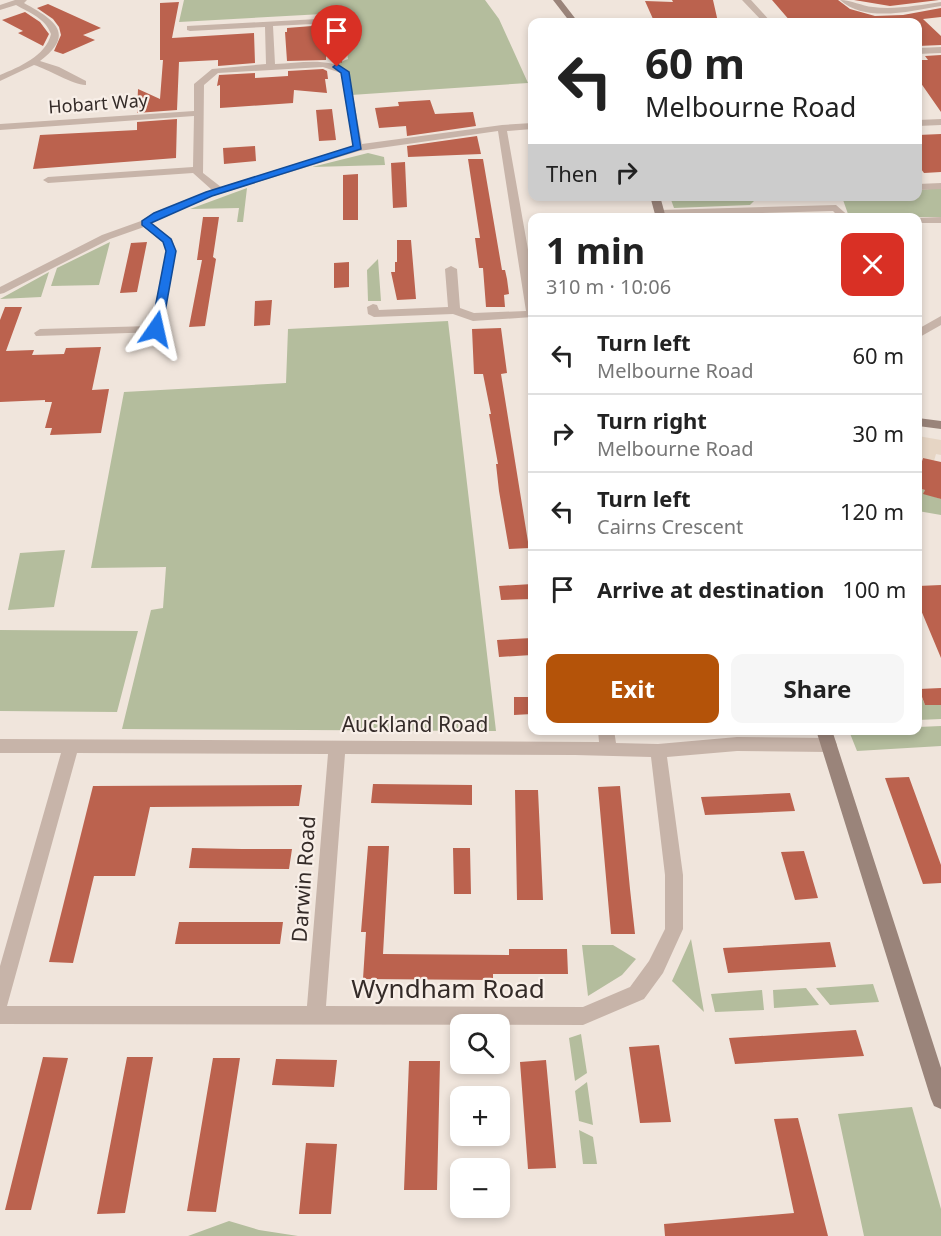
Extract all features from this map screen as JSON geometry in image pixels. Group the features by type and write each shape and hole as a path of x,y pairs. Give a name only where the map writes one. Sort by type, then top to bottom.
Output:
{"street":[{"path":"557,0 571,18"},
{"path":"746,0 763,18"},
{"path":"844,0 850,5 870,11 941,4"},
{"path":"0,8 20,1 51,24 55,31 55,39 34,62 0,78"},
{"path":"190,27 333,20"},
{"path":"269,24 271,66"},
{"path":"922,51 941,50"},
{"path":"34,62 56,69 82,84"},
{"path":"220,191 198,174 199,84 215,71 323,64 337,67 345,72 358,148"},
{"name":"Hobart Way","path":"0,127 199,113"},
{"path":"922,123 941,122"},
{"path":"0,291 106,237 220,191 358,148 528,126"},
{"path":"502,128 505,160 528,272"},
{"path":"48,180 198,170"},
{"path":"922,188 941,186"},
{"path":"769,213 837,202"},
{"path":"922,220 941,220"},
{"path":"40,333 156,329 171,251 168,241 145,223"},
{"path":"451,269 454,310"},
{"path":"373,307 374,314 454,310 473,317 528,314"},
{"path":"922,332 941,320"},
{"path":"922,423 941,425"},
{"path":"607,735 609,748"},
{"path":"826,738 935,1061 941,1099"},
{"name":"Auckland Road","path":"0,746 609,748 658,751 826,738"},
{"path":"0,1000 71,745"},
{"name":"Darwin Road","path":"316,1016 337,747"},
{"name":"Wyndham Road","path":"0,1015 583,1016 637,993 656,967 674,929 674,875 658,751"}],"green space":[{"path":"184,0 485,0 499,19 528,83 351,95 347,71 333,65 348,59 341,13 179,22"},
{"path":"368,153 384,157 385,165 312,167"},
{"path":"247,188 243,222 237,222 239,208 190,209"},
{"path":"941,188 941,217 922,217 922,213 848,213 843,201 922,201 922,190"},
{"path":"671,201 754,201 750,205 674,208"},
{"path":"110,242 99,285 51,286 57,268"},
{"path":"378,259 381,301 368,301 367,270"},
{"path":"49,272 41,297 0,299"},
{"path":"448,321 496,731 122,729 151,610 163,608 166,567 91,568 124,392 286,383 288,329"},
{"path":"922,489 925,490 924,493 941,499 941,515 922,512"},
{"path":"65,550 54,607 8,610 20,553"},
{"path":"0,630 138,631 117,712 0,711"},
{"path":"922,698 925,705 941,705 941,719 922,720"},
{"path":"941,726 941,746 857,751 851,735 922,735 922,727"},
{"path":"691,939 704,1012 672,981"},
{"path":"582,945 613,945 636,959 622,975 588,996"},
{"path":"873,984 879,1002 830,1005 816,988"},
{"path":"806,988 819,1005 774,1008 773,990"},
{"path":"762,990 764,1010 715,1012 711,994"},
{"path":"581,1034 587,1073 575,1081 569,1038"},
{"path":"587,1082 593,1125 579,1121 575,1091"},
{"path":"912,1107 941,1209 941,1236 864,1236 838,1114"},
{"path":"579,1130 593,1137 597,1164 583,1164"},
{"path":"229,1221 259,1230 298,1236 188,1236"}],"shaded area":[{"path":"922,437 941,440 941,455 936,454 934,461 922,458"}],"building":[{"path":"672,0 713,0 717,18 653,18 645,1 673,2"},
{"path":"772,0 838,0 850,9 875,16 903,15 941,8 941,17 923,19 941,36 941,45 922,46 922,18 788,18"},
{"path":"854,0 939,0 890,6"},
{"path":"179,2 172,38 254,33 255,63 218,66 218,60 179,62 177,110 137,113 138,89 160,99 163,60 160,60 160,3"},
{"path":"48,4 101,28 83,35 95,40 63,54 54,51 61,35 59,27 53,19 37,8"},
{"path":"25,12 40,22 49,34 43,46 18,33 23,31 2,20"},
{"path":"337,24 342,63 326,56 326,60 287,61 285,32 287,28"},
{"path":"941,55 941,112 922,85 922,60 928,60 925,56"},
{"path":"323,69 327,71 328,79 325,79 327,93 294,90 293,103 220,108 220,85 217,86 219,75 255,73 255,78 288,76 288,71"},
{"path":"430,100 435,114 473,112 476,126 407,136 406,126 379,128 375,108 399,106 398,102"},
{"path":"332,109 336,140 319,141 316,110"},
{"path":"177,119 176,158 33,169 40,135 137,130 137,122"},
{"path":"941,134 941,172 924,173 922,170 922,135"},
{"path":"477,136 481,154 408,157 407,146"},
{"path":"255,146 256,161 224,164 223,148"},
{"path":"468,159 483,159 502,270 505,270 507,279 509,294 504,295 505,307 486,307 483,268 479,268 475,238 480,238"},
{"path":"405,162 407,207 393,208 391,163"},
{"path":"358,174 358,220 343,220 343,175"},
{"path":"203,217 219,217 213,257 216,259 205,326 189,327 202,260 197,260"},
{"path":"397,240 411,240 416,299 397,300 391,272 395,272 395,262 397,262"},
{"path":"147,242 137,292 120,293 131,243"},
{"path":"349,262 349,287 334,288 334,263"},
{"path":"272,300 270,325 254,326 255,301"},
{"path":"5,307 22,307 6,351 34,350 32,355 64,354 66,348 101,347 92,390 109,389 101,433 50,435 52,428 45,428 52,402 45,402 45,400 0,402 0,320"},
{"path":"501,328 507,373 501,374 528,548 509,549 499,491 496,464 498,464 489,414 491,414 483,374 474,374 472,329"},
{"path":"923,458 941,462 941,499 923,494 925,490 922,489"},
{"path":"528,584 528,599 501,600 499,586"},
{"path":"941,585 941,658 922,613 922,586"},
{"path":"528,638 528,655 499,657 497,640"},
{"path":"941,688 941,705 925,705 922,689"},
{"path":"514,697 528,697 528,714 514,715"},
{"path":"909,777 941,865 941,883 923,884 885,778"},
{"path":"373,784 472,785 472,805 371,803"},
{"path":"302,785 299,806 150,807 135,876 94,876 73,963 49,962 93,786"},
{"path":"620,786 635,934 611,934 598,787"},
{"path":"515,790 538,790 543,900 517,900"},
{"path":"790,793 795,811 705,815 701,797"},
{"path":"368,846 389,846 383,954 509,955 509,949 567,949 568,974 493,974 493,980 363,979 366,932 361,932"},
{"path":"192,848 292,849 289,869 189,868"},
{"path":"453,848 470,848 471,894 454,894"},
{"path":"804,851 818,898 795,900 781,852"},
{"path":"179,922 283,922 280,944 175,944"},
{"path":"830,942 836,967 728,973 723,948"},
{"path":"856,1030 864,1056 735,1064 729,1038"},
{"path":"659,1045 671,1122 640,1123 629,1047"},
{"path":"43,1057 68,1058 31,1210 5,1210"},
{"path":"127,1057 153,1057 125,1213 97,1214"},
{"path":"213,1058 240,1058 216,1212 187,1211"},
{"path":"276,1059 337,1060 334,1087 272,1085"},
{"path":"546,1060 556,1168 528,1169 520,1062"},
{"path":"409,1061 440,1061 437,1190 404,1190"},
{"path":"798,1118 828,1236 665,1236 664,1224 794,1213 774,1119"},
{"path":"306,1143 337,1144 331,1214 299,1214"}],"route":[{"path":"156,329 171,251 168,241 145,223 157,215 209,194 300,164 358,148 345,72 337,67"}]}
